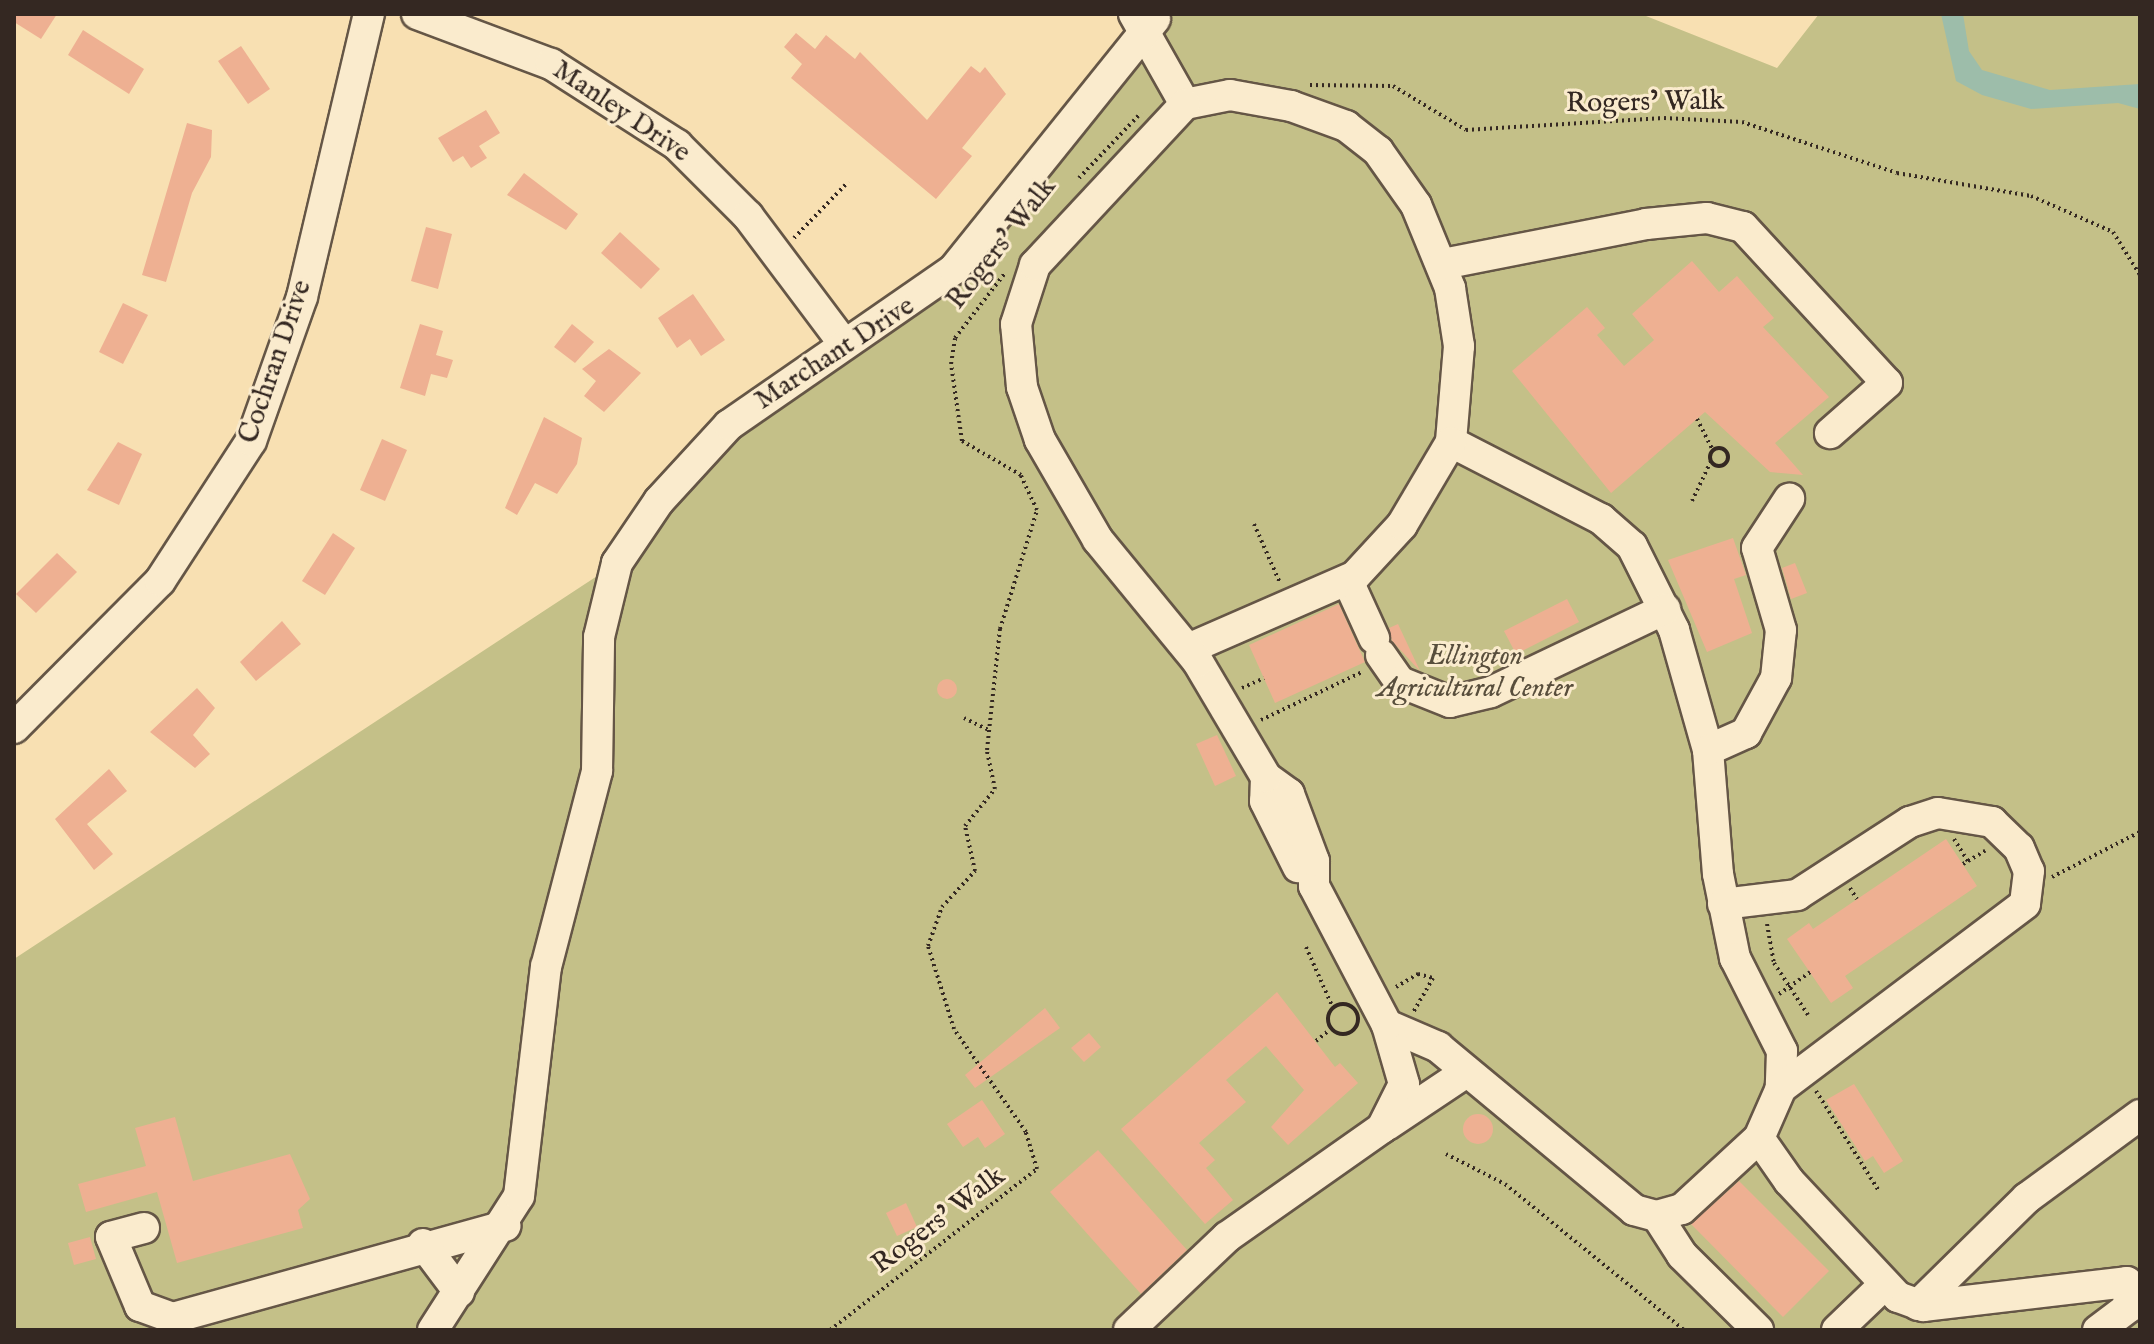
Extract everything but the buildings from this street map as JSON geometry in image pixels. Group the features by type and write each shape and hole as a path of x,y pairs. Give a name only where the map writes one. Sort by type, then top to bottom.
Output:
{"street":[{"name":"Cochran Drive","path":"14,728 160,581 251,441 302,297 369,14"},
{"name":"Manley Drive","path":"417,14 524,50 654,128 719,184 777,251 844,344"},
{"path":"1146,19 1181,96"},
{"name":"Marchant Drive","path":"433,1330 505,1226 523,1177 543,981 590,809 599,729 599,637 617,563 699,453 844,344 954,269 1146,19"},
{"path":"1188,649 1348,581 1402,525 1451,442 1459,346 1443,264 1403,184 1357,133 1291,106 1230,95 1181,96 1035,265 1016,324 1022,387 1040,440 1119,572 1188,649 1266,777 1289,794 1314,861 1314,886 1379,1016 1404,1084 1382,1128"},
{"path":"1443,264 1661,222 1707,218 1743,227 1887,383 1830,433"},
{"path":"1451,442 1617,529 1665,609 1708,750 1723,904 1739,969 1762,1006 1792,1079"},
{"path":"1708,750 1746,733 1776,678 1781,630 1757,548 1789,499"},
{"path":"1348,581 1380,651 1416,693 1459,701 1665,609"},
{"path":"1379,1016 1465,1073 1634,1210 1657,1216 1682,1209 1759,1138 1792,1079 2025,904 2031,883 2019,848 1992,822 1938,813 1910,822 1814,887 1723,904"},
{"path":"1129,1330 1227,1237 1465,1073"},
{"path":"1918,1305 2027,1198 2140,1115"},
{"path":"1759,1138 1885,1284 1918,1305 2134,1290"},
{"path":"1657,1216 1682,1255 1758,1330"},
{"path":"144,1228 111,1237 131,1294 160,1318 423,1244 505,1226"},
{"path":"423,1244 459,1292"},
{"path":"1837,1330 1885,1284"},
{"path":"2098,1330 2134,1290"}],"path":[{"name":"Rogers’ Walk","path":"1306,85 1393,86 1466,130 1664,118 1742,122 1897,173 2031,196 2113,232 2140,275"},
{"name":"Rogers’ Walk","path":"1070,189 1128,119 1181,96"},
{"path":"777,251 848,182"},
{"name":"Rogers’ Walk","path":"830,1330 1037,1169 1026,1132 954,1029 928,946 942,907 975,871 963,835 995,789 989,731 1008,585 1038,503 1012,467 962,441 951,364 955,338 1015,260"},
{"path":"1692,501 1713,451 1697,419"},
{"path":"1711,461 1722,466 1728,460 1724,450 1713,451"},
{"path":"1254,524 1291,607"},
{"path":"1239,730 1380,651"},
{"path":"964,718 979,719 989,731"},
{"path":"2031,883 2140,832"},
{"path":"1762,898 1774,963 1808,1015"},
{"path":"1306,947 1333,1008 1331,1029 1316,1041"},
{"path":"1762,1006 1810,972"},
{"path":"1331,1029 1350,1033 1379,1016 1433,978 1418,974 1379,1016"},
{"path":"1333,1008 1379,1016"},
{"path":"1792,1079 1879,1191"},
{"path":"1446,1154 1505,1184 1684,1330"}],"green space":[{"name":"Ellington Agricultural Center","path":"1159,14 1641,14 1777,68 1819,14 2140,14 2140,1330 14,1330 14,959 617,563 699,453 897,314"}],"shaded area":[{"path":"1941,14 1963,14 1969,51 1982,70 2050,90 2140,84 2140,109 2118,103 2031,109 1982,95 1956,81"}]}
